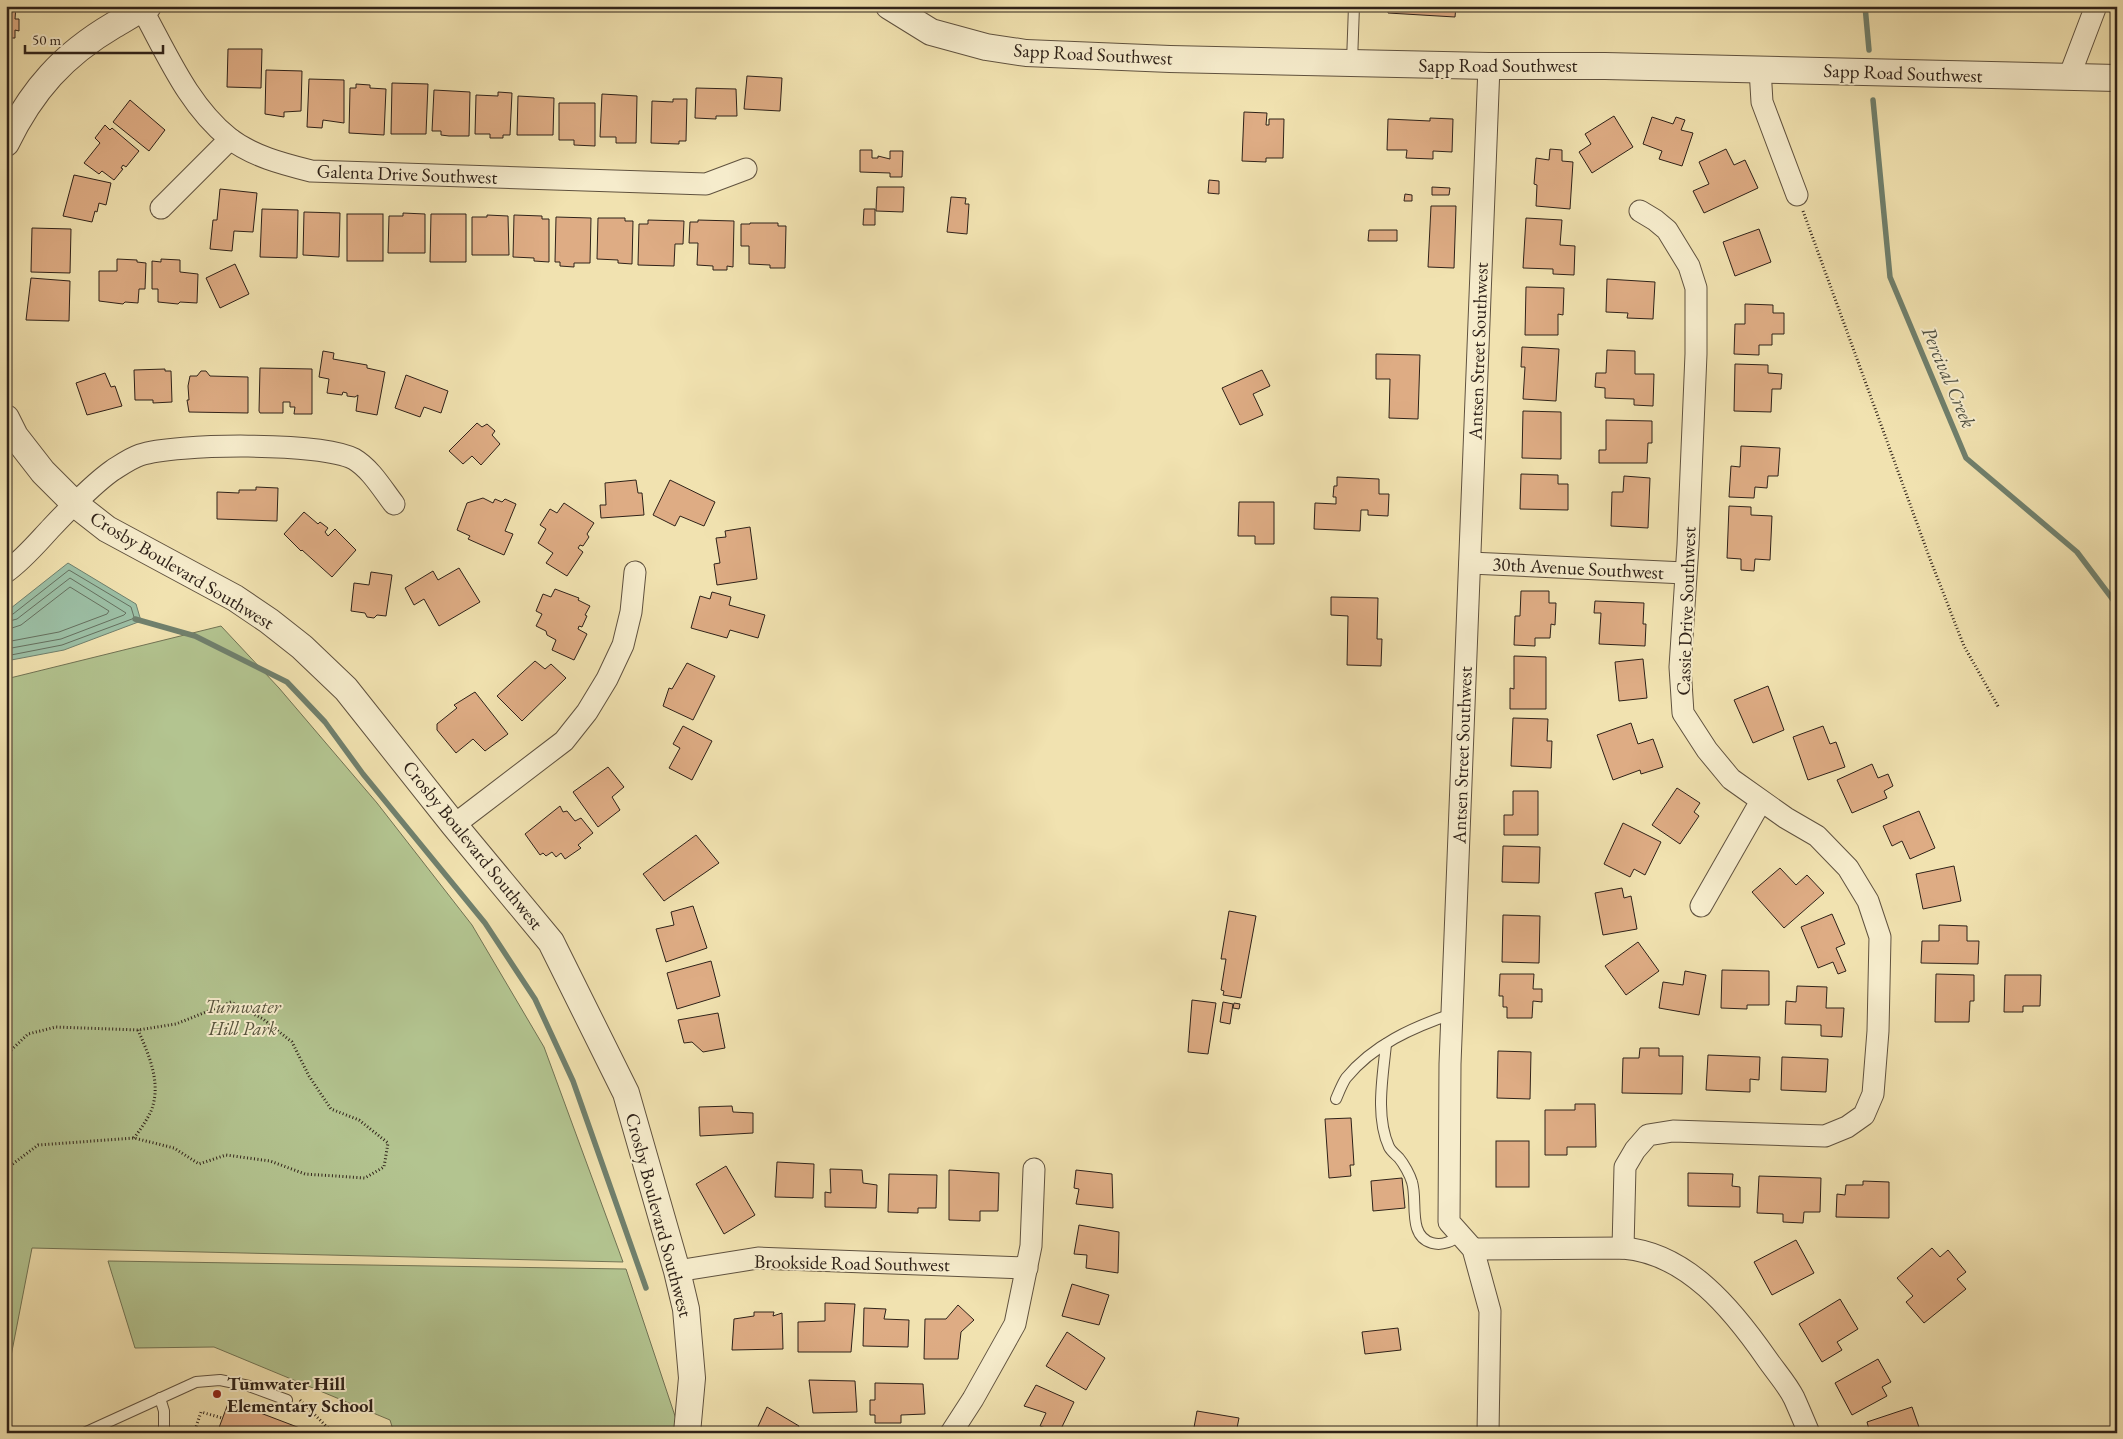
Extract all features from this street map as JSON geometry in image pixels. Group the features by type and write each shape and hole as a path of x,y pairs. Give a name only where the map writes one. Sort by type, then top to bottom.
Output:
{"street":[{"name":"Sapp Road Southwest","path":"888,6 931,32 986,47 1026,52 1170,59 1489,66 1760,69 2117,78"},
{"path":"2069,77 2096,6"},
{"path":"6,143 17,121 37,91 62,62 89,40 145,7"},
{"name":"Galenta Drive Southwest","path":"145,7 187,92 211,122 230,140 261,156 311,171 706,184 746,169"},
{"name":"Antsen Street Southwest","path":"1488,1433 1490,1311 1467,1242 1449,1222 1452,1014 1489,66"},
{"path":"1760,69 1762,102 1797,194"},
{"path":"161,208 230,140"},
{"name":"Cassie Drive Southwest","path":"1622,1248 1625,1167 1634,1150 1648,1135 1673,1131 1825,1136 1847,1127 1864,1115 1873,1094 1878,1032 1880,937 1868,901 1848,868 1817,836 1761,801 1731,779 1707,750 1684,713 1680,668 1696,354 1696,288 1689,266 1667,230 1640,211"},
{"name":"Crosby Boulevard Southwest","path":"6,418 15,436 43,472 75,504 107,529 235,598 269,621 302,648 346,689 454,825 552,942 626,1093 677,1271 686,1309 692,1378 687,1433"},
{"path":"6,572 19,563 75,504 113,470 139,455 171,448 206,446 314,449 333,452 355,460 376,479 394,504"},
{"name":"30th Avenue Southwest","path":"1470,563 1686,573"},
{"path":"454,825 564,741 587,712 608,679 622,645 631,612 635,572"},
{"path":"1701,906 1761,801"},
{"path":"951,1433 973,1400 1015,1324 1031,1246 1034,1169"},
{"path":"1467,1242 1622,1248 1664,1259 1694,1277 1716,1296 1752,1338 1793,1396 1809,1433"},
{"name":"Brookside Road Southwest","path":"677,1271 758,1258 1027,1268"}],"lane":[{"path":"1352,63 1354,6"},
{"path":"1336,1099 1346,1079 1368,1056 1416,1026 1452,1014"},
{"path":"1386,1044 1381,1098 1384,1128 1390,1148 1402,1160 1412,1182 1418,1232 1426,1242 1436,1244 1467,1242"},
{"path":"84,1433 196,1382 220,1380 249,1386 287,1400"},
{"path":"160,1398 164,1411 164,1433"}],"path":[{"path":"1797,194 1933,568 1964,646 1999,708"},
{"path":"6,1054 28,1034 56,1028 138,1030 176,1024 231,1002 263,1019 292,1042 309,1076 332,1109 359,1120 388,1143 384,1167 365,1178 305,1174 270,1161 226,1155 199,1164 174,1148 134,1138 38,1145 6,1170"},
{"path":"134,1138 151,1111 156,1087 149,1055 138,1030"},
{"path":"287,1400 291,1391 333,1433"},
{"path":"194,1433 201,1412 222,1418"}],"green space":[{"name":"Tumwater Hill Park","path":"221,626 279,688 377,803 472,925 544,1047 623,1262 32,1248 6,1382 6,679"},
{"path":"108,1261 626,1269 679,1428 678,1433 394,1433 390,1420 214,1347 135,1348"}],"water":[{"path":"68,563 136,604 141,621 64,650 6,661 6,612"}],"building":[{"path":"6,6 16,6 15,19 19,19 19,31 15,30 15,38 6,38"},
{"path":"1244,6 1283,6 1283,9 1244,9"},
{"path":"1388,6 1456,6 1455,17 1388,13"},
{"path":"228,49 262,49 261,88 227,87"},
{"path":"266,70 302,71 301,111 284,112 284,117 265,114"},
{"path":"747,76 782,78 780,111 744,109"},
{"path":"309,79 344,80 344,123 323,120 322,128 307,127"},
{"path":"392,83 428,84 426,134 391,134"},
{"path":"356,84 370,85 370,88 386,89 384,135 349,133 350,88 356,88"},
{"path":"696,88 736,89 737,116 716,116 716,119 695,118"},
{"path":"434,90 470,92 469,136 441,135 441,131 432,131"},
{"path":"498,92 512,93 510,135 503,135 503,138 490,138 490,134 475,134 476,95 498,96"},
{"path":"602,94 637,96 636,143 616,143 616,137 600,137"},
{"path":"518,96 554,98 553,135 517,135"},
{"path":"673,99 687,99 686,141 679,141 679,144 651,143 652,101 673,102"},
{"path":"130,100 165,130 149,151 113,122"},
{"path":"559,103 595,103 595,146 574,145 574,140 559,140"},
{"path":"1244,112 1267,113 1266,125 1269,125 1269,119 1284,119 1283,158 1266,158 1266,162 1242,161"},
{"path":"1614,116 1633,147 1592,173 1579,152 1591,144 1585,134"},
{"path":"1652,117 1673,124 1676,117 1685,120 1681,130 1693,133 1682,166 1659,159 1662,151 1643,144"},
{"path":"1430,118 1453,119 1452,152 1433,151 1433,159 1406,158 1407,150 1387,150 1388,119 1430,121"},
{"path":"105,125 110,130 112,128 139,151 126,167 123,165 121,168 123,169 114,180 102,171 99,174 84,163 100,143 95,138"},
{"path":"1550,149 1562,150 1562,161 1573,162 1570,209 1536,206 1537,185 1534,184 1536,158 1549,160"},
{"path":"1726,149 1734,165 1745,160 1758,188 1704,213 1693,191 1709,184 1699,162"},
{"path":"860,150 872,150 872,158 878,158 878,156 890,159 890,151 903,151 902,177 890,177 890,173 860,172"},
{"path":"74,175 111,183 106,205 99,203 92,222 63,216"},
{"path":"1209,180 1219,181 1219,194 1208,193"},
{"path":"877,187 904,187 903,212 876,211"},
{"path":"1432,187 1450,188 1449,195 1432,195"},
{"path":"220,189 257,193 253,232 234,231 232,251 210,249 213,220 217,220"},
{"path":"1405,194 1412,195 1412,201 1404,201"},
{"path":"951,197 966,198 965,204 969,204 967,234 947,232"},
{"path":"1431,206 1456,206 1454,268 1428,267"},
{"path":"262,209 298,210 297,258 260,257"},
{"path":"864,209 875,209 875,225 863,225"},
{"path":"304,212 340,213 339,257 303,255"},
{"path":"403,213 425,214 425,253 388,253 389,216 403,216"},
{"path":"347,214 383,214 383,261 347,261"},
{"path":"431,214 466,214 466,262 430,262"},
{"path":"487,215 508,216 509,255 472,255 472,217 487,217"},
{"path":"514,215 542,216 542,219 549,219 549,262 534,261 534,258 513,257"},
{"path":"556,217 591,218 590,263 574,263 574,267 560,266 560,262 555,262"},
{"path":"598,218 625,218 625,221 633,221 632,264 618,263 618,260 597,259"},
{"path":"1526,218 1562,220 1560,245 1575,246 1574,275 1553,274 1553,269 1523,268"},
{"path":"648,220 684,221 683,244 675,244 674,266 638,265 639,224 648,224"},
{"path":"698,220 734,221 733,267 727,266 727,270 713,270 713,266 697,265 698,243 689,243 690,222 698,222"},
{"path":"778,223 778,226 786,226 785,268 770,268 770,265 749,264 749,246 741,246 741,224"},
{"path":"32,228 71,229 70,273 31,272"},
{"path":"1759,229 1771,262 1735,276 1723,242"},
{"path":"1369,230 1397,230 1397,241 1368,241"},
{"path":"117,259 137,260 137,262 146,263 145,289 139,289 138,303 125,302 123,304 99,301 99,271 117,271"},
{"path":"161,259 180,260 180,272 198,274 197,303 158,302 158,289 152,289 152,261 161,262"},
{"path":"235,264 249,294 220,308 206,278"},
{"path":"31,278 70,281 69,321 26,320"},
{"path":"1607,279 1655,282 1653,319 1627,318 1628,313 1606,312"},
{"path":"1526,287 1564,288 1563,315 1558,314 1558,335 1525,335"},
{"path":"1745,304 1773,305 1773,313 1784,313 1784,334 1772,334 1772,345 1759,345 1759,355 1734,354 1735,324 1745,324"},
{"path":"1522,347 1559,349 1556,401 1523,399 1525,367 1521,367"},
{"path":"1607,350 1635,351 1635,374 1654,374 1653,406 1634,405 1634,399 1605,398 1605,388 1595,387 1596,373 1606,373"},
{"path":"323,351 334,353 333,359 367,365 367,368 385,372 377,415 356,411 358,395 355,397 347,396 347,393 343,392 342,395 327,393 329,379 319,377"},
{"path":"1376,354 1420,355 1418,419 1389,418 1390,379 1376,379"},
{"path":"1735,364 1768,365 1768,373 1782,374 1781,389 1772,389 1771,412 1734,411"},
{"path":"260,368 312,369 312,414 294,414 295,407 290,407 290,402 283,402 283,413 260,413"},
{"path":"165,369 165,371 171,371 172,402 153,403 153,400 135,400 134,370"},
{"path":"1262,370 1270,386 1253,394 1263,415 1240,425 1222,388"},
{"path":"201,371 206,371 210,376 248,377 248,413 189,412 187,400 189,400 188,386 190,376 197,376"},
{"path":"105,373 111,387 115,386 122,406 87,415 76,383"},
{"path":"406,375 448,391 441,413 424,407 420,417 395,408"},
{"path":"1523,411 1561,412 1561,459 1522,458"},
{"path":"1606,420 1652,421 1652,443 1648,443 1647,463 1599,463 1599,450 1606,450"},
{"path":"477,423 482,427 487,424 495,431 492,435 500,444 481,465 472,456 463,464 449,451"},
{"path":"1741,446 1780,448 1778,476 1768,476 1767,488 1755,487 1754,498 1729,497 1731,466 1740,467"},
{"path":"1521,474 1558,475 1558,484 1568,484 1568,510 1520,509"},
{"path":"1624,476 1650,478 1648,528 1611,526 1612,492 1623,492"},
{"path":"1337,477 1379,479 1379,494 1389,494 1388,516 1368,515 1368,510 1361,510 1360,531 1314,529 1315,503 1336,504 1336,497 1333,497 1334,486 1337,486"},
{"path":"636,480 638,493 642,493 644,515 601,518 600,505 606,505 605,483"},
{"path":"670,480 715,502 704,526 680,516 675,526 653,515"},
{"path":"256,487 278,488 277,521 217,519 217,492 239,493 239,490 256,490"},
{"path":"483,498 493,503 495,499 502,502 505,499 516,504 505,531 513,534 504,555 468,539 470,536 457,530 467,503"},
{"path":"1239,502 1274,502 1274,544 1255,544 1255,536 1238,536"},
{"path":"564,503 594,523 587,534 589,537 583,546 580,545 578,548 583,552 567,576 546,563 553,553 538,543 546,529 540,525 550,509 557,513"},
{"path":"1729,506 1751,507 1751,515 1772,516 1770,560 1755,559 1754,571 1741,570 1741,559 1727,558"},
{"path":"304,512 318,524 320,522 328,528 325,532 328,536 335,529 356,550 332,577 284,534"},
{"path":"750,527 757,579 717,585 714,564 720,563 716,538 726,537 725,531"},
{"path":"459,568 480,602 439,626 424,599 414,605 405,588 433,571 438,580"},
{"path":"371,572 392,575 386,616 367,617 365,613 351,611 354,583 369,585"},
{"path":"555,589 579,598 578,600 590,606 582,627 579,626 578,629 587,634 574,660 552,650 556,640 547,635 546,631 536,626 542,614 536,611 543,594 551,597"},
{"path":"1521,591 1549,591 1549,603 1556,603 1555,625 1551,624 1550,638 1535,638 1535,646 1514,645 1515,616 1520,616"},
{"path":"712,592 731,597 729,605 765,615 758,638 730,630 727,638 691,628 700,596 710,599"},
{"path":"1331,597 1378,598 1377,639 1382,639 1381,666 1347,665 1348,616 1331,615"},
{"path":"1595,601 1644,603 1643,624 1646,624 1645,646 1599,644 1601,613 1594,613"},
{"path":"1514,656 1546,657 1546,709 1510,709 1510,688 1514,689"},
{"path":"1643,659 1647,698 1619,701 1615,662"},
{"path":"535,661 545,669 551,664 566,678 522,721 497,696"},
{"path":"687,663 715,676 693,720 663,706 669,688 672,689"},
{"path":"1768,686 1784,730 1753,743 1734,700"},
{"path":"475,692 508,734 485,751 473,739 456,753 437,730 437,724 457,708 454,705"},
{"path":"1513,718 1548,719 1547,741 1552,741 1551,768 1511,766"},
{"path":"1631,723 1638,744 1653,739 1663,767 1641,774 1640,770 1613,780 1597,735"},
{"path":"683,726 712,741 692,780 669,768 680,748 673,744"},
{"path":"1823,726 1830,744 1836,742 1845,767 1808,780 1793,737"},
{"path":"1872,764 1878,778 1888,774 1893,786 1884,791 1887,798 1852,813 1837,780"},
{"path":"608,767 624,787 612,797 620,810 598,827 573,792"},
{"path":"1677,788 1700,803 1694,812 1699,816 1680,844 1652,825"},
{"path":"1513,791 1538,791 1538,835 1504,835 1504,815 1513,815"},
{"path":"560,806 563,812 567,811 575,821 581,818 593,833 578,845 581,848 565,859 561,853 556,857 552,852 546,856 543,853 540,855 525,834"},
{"path":"1919,811 1935,848 1910,859 1902,841 1892,846 1883,826"},
{"path":"1623,823 1661,842 1645,875 1634,869 1630,877 1604,864"},
{"path":"696,835 719,863 664,901 643,874"},
{"path":"1503,846 1540,847 1539,883 1502,882"},
{"path":"1954,866 1961,901 1923,909 1916,874"},
{"path":"1780,868 1796,885 1807,875 1824,893 1784,928 1752,892"},
{"path":"1622,888 1624,898 1631,896 1637,929 1603,935 1595,893"},
{"path":"693,906 707,948 666,962 656,929 674,925 671,912"},
{"path":"1229,911 1256,916 1241,998 1223,995 1224,991 1221,990 1226,959 1221,959"},
{"path":"1832,914 1845,944 1836,948 1846,971 1838,974 1833,962 1818,968 1801,927"},
{"path":"1503,915 1540,916 1539,963 1502,962"},
{"path":"1939,925 1967,926 1967,941 1979,941 1978,964 1921,963 1922,941 1939,941"},
{"path":"1638,942 1659,971 1626,995 1605,966"},
{"path":"711,961 720,996 677,1009 667,973"},
{"path":"1722,970 1769,971 1769,1005 1747,1005 1747,1009 1721,1008"},
{"path":"1685,971 1706,975 1699,1015 1659,1008 1663,982 1683,985"},
{"path":"1500,974 1534,974 1533,989 1542,989 1542,1002 1533,1001 1532,1018 1507,1018 1507,1007 1503,1007 1503,996 1499,996"},
{"path":"1936,974 1974,975 1974,1001 1970,1001 1969,1022 1935,1022"},
{"path":"2005,975 2041,975 2040,1006 2023,1006 2023,1012 2004,1012"},
{"path":"1797,986 1827,987 1826,1008 1844,1008 1842,1037 1821,1036 1821,1025 1785,1024 1786,1001 1796,1002"},
{"path":"1192,1000 1216,1003 1208,1054 1188,1052"},
{"path":"1223,1002 1233,1004 1230,1024 1220,1022"},
{"path":"1234,1003 1240,1004 1239,1009 1233,1008"},
{"path":"718,1013 725,1048 703,1052 692,1042 684,1043 678,1020"},
{"path":"1640,1048 1659,1048 1659,1056 1683,1056 1682,1094 1622,1093 1623,1058 1639,1058"},
{"path":"1498,1051 1531,1052 1530,1099 1497,1098"},
{"path":"1708,1055 1760,1057 1759,1080 1750,1079 1750,1092 1706,1090"},
{"path":"1782,1057 1828,1059 1826,1092 1781,1090"},
{"path":"1575,1104 1595,1104 1596,1147 1567,1147 1567,1155 1545,1155 1545,1110 1575,1110"},
{"path":"732,1106 733,1112 753,1113 753,1133 700,1136 699,1107"},
{"path":"1351,1118 1354,1165 1350,1165 1351,1176 1329,1178 1325,1119"},
{"path":"1496,1141 1529,1141 1529,1187 1496,1187"},
{"path":"777,1162 814,1164 813,1198 775,1197"},
{"path":"726,1166 755,1215 724,1234 696,1184"},
{"path":"830,1169 862,1170 863,1183 877,1185 876,1208 825,1207 825,1192 831,1193"},
{"path":"949,1170 999,1173 998,1211 980,1211 980,1221 949,1220"},
{"path":"1076,1170 1112,1174 1113,1208 1076,1204 1079,1189 1074,1188"},
{"path":"1688,1173 1733,1174 1732,1186 1740,1187 1740,1207 1688,1206"},
{"path":"889,1174 937,1175 936,1208 918,1208 918,1213 888,1212"},
{"path":"1759,1176 1821,1178 1820,1212 1804,1212 1803,1223 1783,1222 1783,1214 1757,1213"},
{"path":"1402,1178 1405,1208 1373,1211 1371,1181"},
{"path":"1863,1181 1889,1182 1889,1218 1836,1217 1837,1194 1845,1195 1846,1185 1863,1185"},
{"path":"1079,1225 1119,1232 1118,1273 1086,1268 1087,1255 1074,1254"},
{"path":"1796,1240 1814,1273 1772,1295 1754,1262"},
{"path":"1932,1248 1940,1257 1948,1250 1966,1272 1957,1279 1966,1289 1924,1323 1906,1302 1913,1296 1897,1278"},
{"path":"1072,1284 1109,1295 1099,1325 1062,1316"},
{"path":"1840,1299 1858,1329 1837,1342 1842,1350 1822,1362 1799,1324"},
{"path":"825,1303 855,1304 851,1352 798,1352 798,1322 825,1321"},
{"path":"958,1305 974,1320 961,1332 958,1359 924,1359 925,1319 946,1319"},
{"path":"864,1308 886,1309 884,1319 909,1320 908,1347 863,1346"},
{"path":"754,1312 774,1312 773,1316 782,1313 783,1349 732,1350 734,1319 754,1316"},
{"path":"1398,1328 1401,1350 1365,1354 1362,1332"},
{"path":"1067,1332 1105,1358 1086,1390 1046,1366"},
{"path":"1878,1359 1891,1382 1882,1387 1887,1396 1852,1415 1835,1383"},
{"path":"809,1380 855,1381 857,1412 813,1413"},
{"path":"875,1383 923,1384 925,1414 901,1415 901,1423 875,1423 875,1415 870,1415 870,1400 875,1400"},
{"path":"1036,1385 1074,1402 1059,1433 1040,1426 1046,1413 1024,1406"},
{"path":"229,1401 313,1433 217,1433"},
{"path":"767,1407 799,1426 796,1433 755,1433"},
{"path":"1912,1407 1920,1430 1918,1433 1870,1433 1867,1422"},
{"path":"1197,1411 1239,1418 1236,1433 1193,1433"}],"waterway":[{"name":"Percival Creek","path":"1865,6 1869,50"},
{"name":"Percival Creek","path":"1873,100 1890,277 1966,458 2077,552 2117,605"},
{"path":"135,619 195,636 287,682 325,722 363,774 485,923 535,999 573,1081 646,1288"},
{"name":"Percival Creek","path":"2113,1433 2117,1423"}],"place":[{"name":"Tumwater Hill Elementary School","path":"217,1394"}]}
